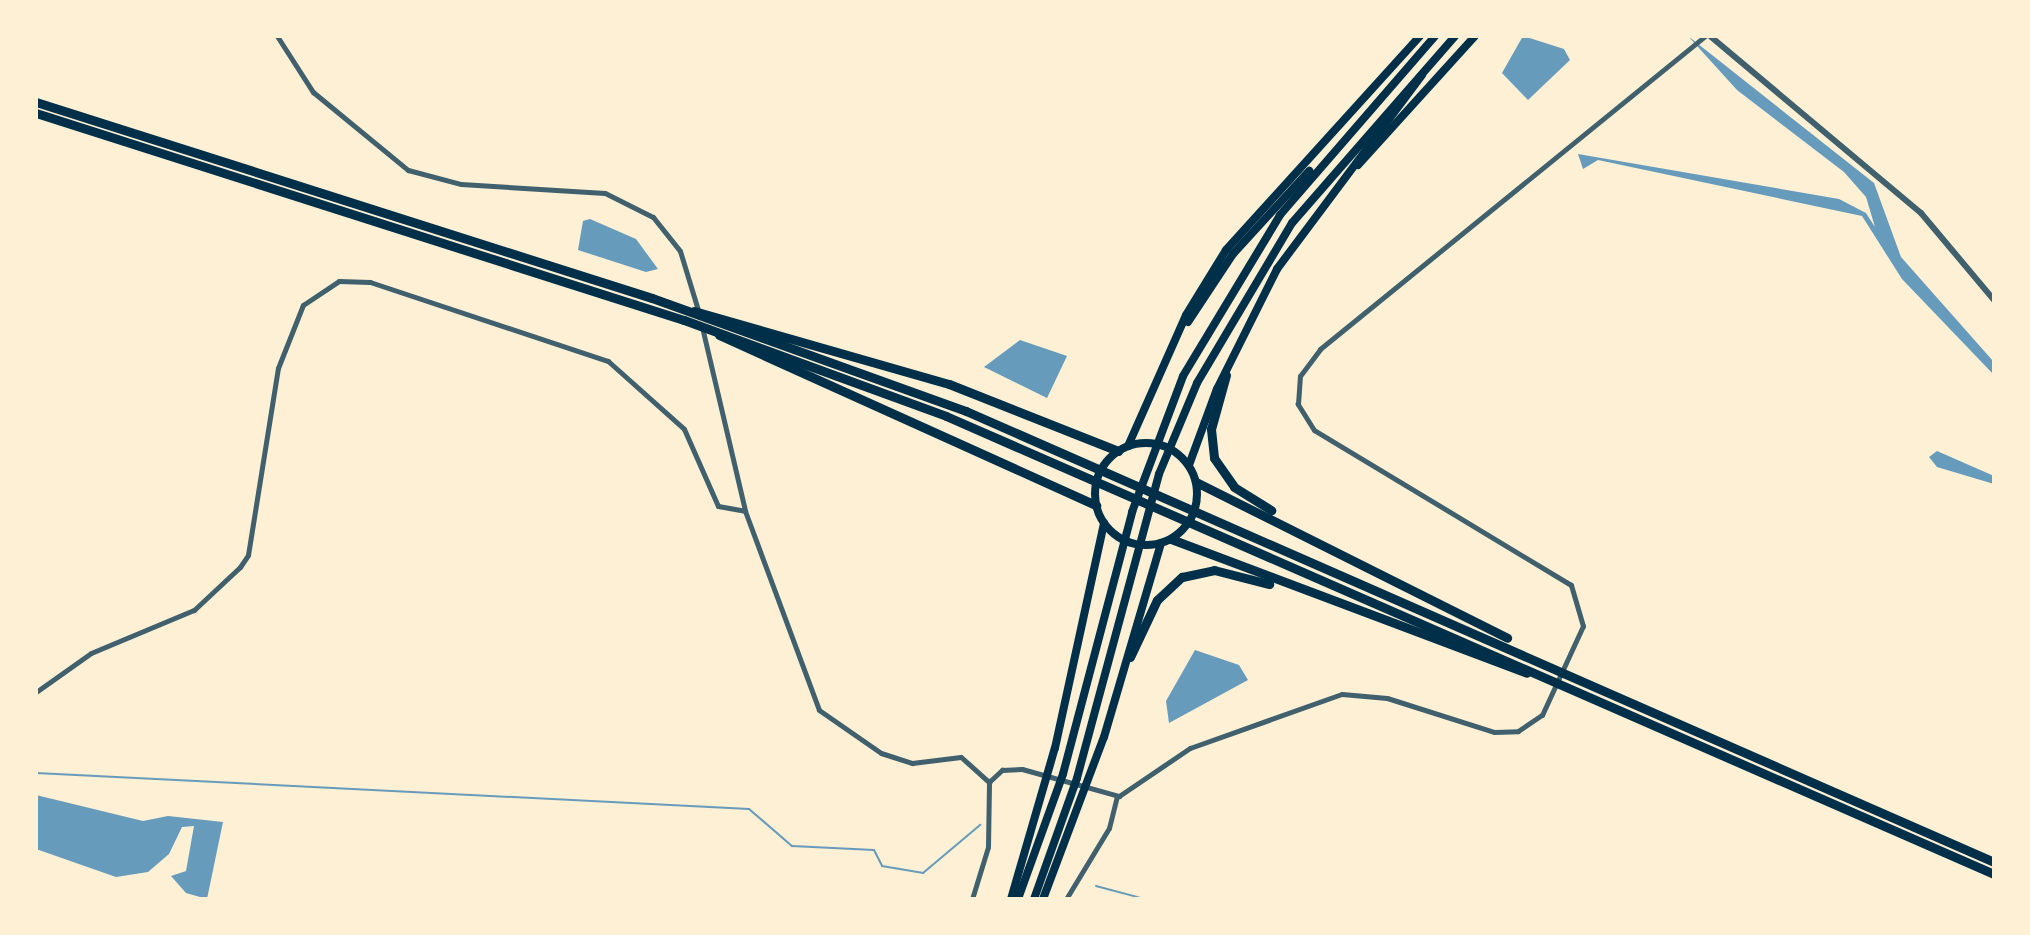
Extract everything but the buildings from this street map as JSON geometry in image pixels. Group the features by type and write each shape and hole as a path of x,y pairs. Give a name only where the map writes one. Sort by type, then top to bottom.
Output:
{"highway":[{"path":"1128,446 1178,336 1226,250 1420,36"},
{"path":"1178,336 1233,254 1435,36"},
{"path":"1034,899 1073,792 1146,516 1182,414 1248,287 1321,185 1455,36"},
{"path":"1345,176 1475,36"},
{"path":"1189,465 1226,375 1277,269 1424,69"},
{"path":"36,102 692,311 949,384 1118,451"},
{"path":"36,113 695,324 1081,471 1994,874"},
{"path":"1018,899 1063,774 1132,512 1169,408 1216,312 1320,163"},
{"path":"706,313 1086,460 1994,862"},
{"path":"712,330 1096,505"},
{"path":"1226,375 1211,429 1214,458 1234,487 1282,520"},
{"path":"1143,443 1179,454 1189,465 1196,482 1194,513 1171,539 1161,543 1149,545 1114,534 1104,523 1096,505 1099,474 1118,451 1128,446 1143,443"},
{"path":"1196,482 1282,520 1521,651"},
{"path":"1011,899 1050,770 1104,523"},
{"path":"1171,539 1296,588 1544,675"},
{"path":"1043,899 1089,782 1130,657 1161,543"},
{"path":"1130,657 1157,600 1182,577 1214,570 1296,588"}],"street":[{"path":"277,36 313,92 408,170 461,184 605,193 663,227 687,268 745,511 819,710 881,753 912,763 961,757 989,782 988,847 972,899"},
{"path":"1066,899 1109,828 1117,796 1190,748 1326,697 1370,694 1506,733 1542,715 1583,626 1571,585 1314,430 1298,404 1300,376 1320,349 1706,37 1915,207 1994,300"},
{"path":"36,692 91,653 194,610 240,567 248,555 278,368 303,305 339,281 370,282 608,361 684,429 718,506 745,511"},
{"path":"989,782 1012,768 1117,796"}],"water":[{"path":"1523,36 1564,49 1570,60 1528,100 1502,73"},
{"path":"1688,36 1874,183 1901,257 1993,361 1994,375 1902,279 1862,216 1598,160 1583,169 1578,154 1839,199 1866,213 1875,227 1866,197 1844,172 1737,90"},
{"path":"590,219 636,239 658,269 646,272 578,250 583,221"},
{"path":"1020,340 1067,356 1047,398 984,367"},
{"path":"1937,451 1994,476 1994,484 1937,467 1929,457"},
{"path":"1195,650 1239,665 1248,680 1169,723 1166,701"},
{"path":"36,795 143,821 168,816 223,822 207,899 186,893 171,876 186,871 194,826 182,827 169,854 148,872 116,877 36,849"}],"waterway":[{"path":"36,773 749,809 792,846 874,850 882,866 923,873 980,825"},
{"path":"1096,886 1145,899"}]}
